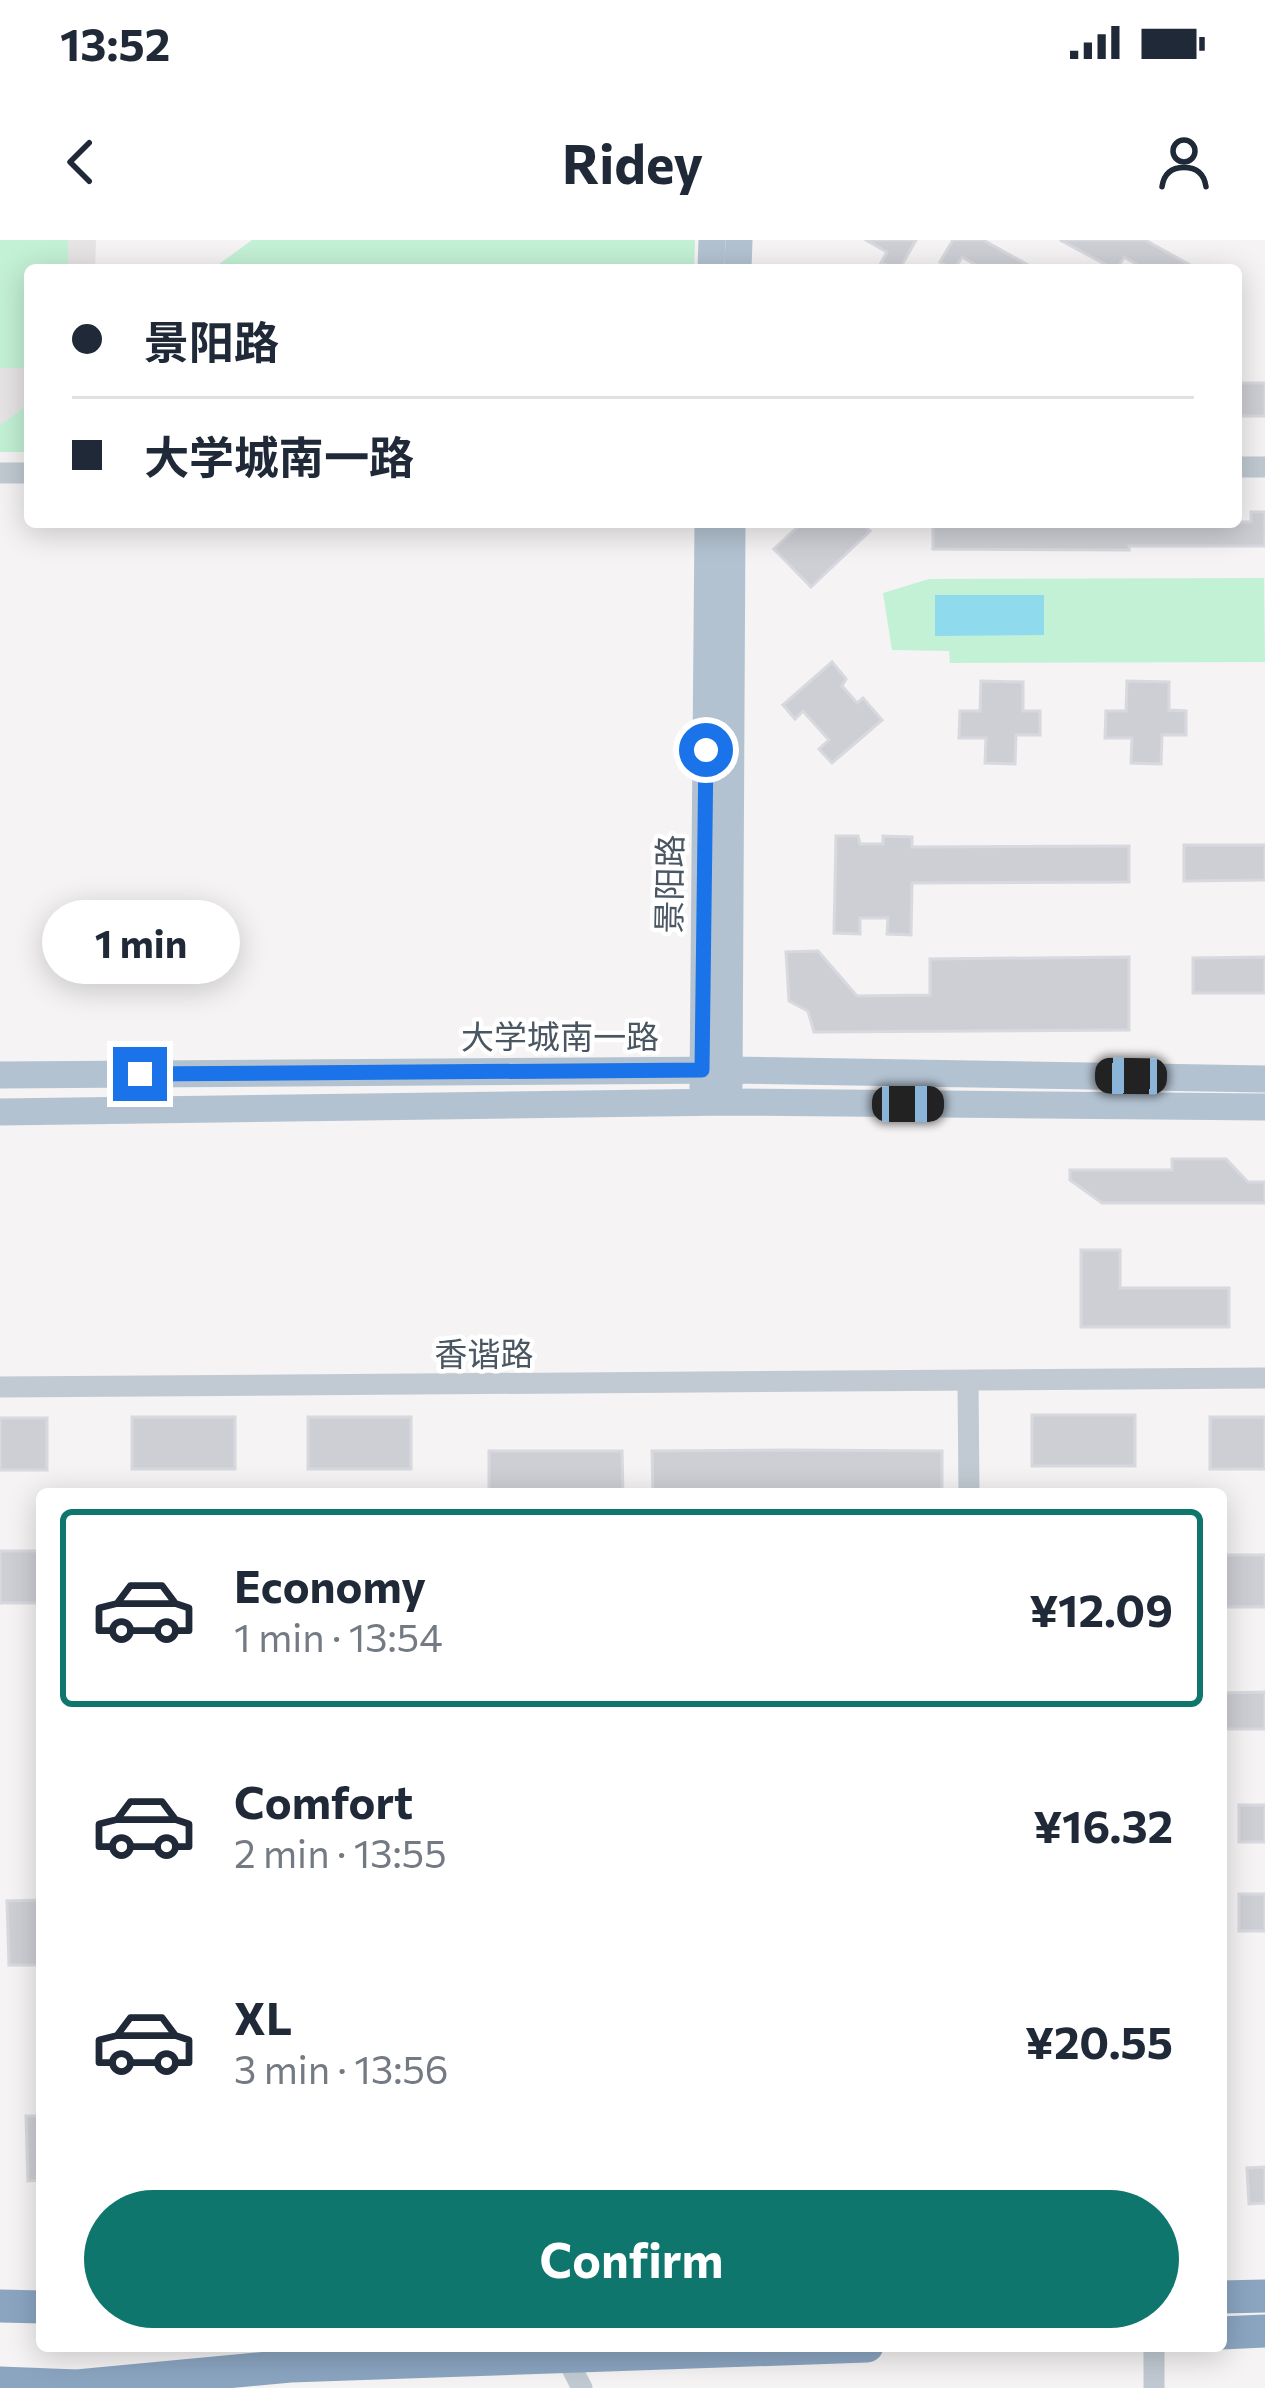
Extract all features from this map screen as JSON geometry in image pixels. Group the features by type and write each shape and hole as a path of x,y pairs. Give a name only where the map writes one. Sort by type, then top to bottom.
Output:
{"highway":[{"path":"1227,2297 1265,2296"},
{"path":"0,2306 36,2307"},
{"path":"1227,2332 1265,2331"},
{"path":"0,2383 77,2386 290,2366 703,2352"}],"main road":[{"name":"景阳路","path":"708,528 716,1102"},
{"name":"景阳路","path":"716,1070 732,528"},
{"name":"大学城南一路","path":"0,1075 716,1070 1265,1078"},
{"name":"大学城南一路","path":"0,1112 716,1102 1265,1107"}],"street":[{"name":"香谐路","path":"0,1388 1265,1378"},
{"path":"968,1382 969,1488"},
{"path":"1154,2352 1154,2388"},
{"path":"566,2357 583,2388"}],"shaded area":[{"path":"0,240 96,240 95,264 24,264 24,407 0,425"}],"green space":[{"path":"0,240 68,240 68,264 24,264 24,368 0,368"},
{"path":"252,240 695,240 694,264 219,264"},
{"path":"24,407 24,452 0,452 0,425"},
{"path":"1264,578 1265,662 950,663 949,651 892,650 883,593 929,579"}],"water":[{"path":"935,595 1044,595 1044,635 935,636"}],"building":[{"path":"866,240 916,240 902,264 881,263 887,252"},
{"path":"953,240 983,240 1026,264 974,264 962,257 958,264 940,262"},
{"path":"1060,240 1145,240 1188,264 1136,264 1124,257 1120,264 1105,264"},
{"path":"1242,383 1265,383 1265,416 1242,416"},
{"path":"1251,512 1265,512 1265,546 933,549 933,528 1242,528 1242,522 1251,522"},
{"path":"797,528 870,531 811,587 774,549"},
{"path":"832,662 846,679 842,686 857,703 863,698 882,720 832,763 819,749 829,740 803,711 795,719 783,705"},
{"path":"981,681 1023,682 1023,711 1040,711 1040,735 1016,735 1015,764 985,763 986,738 959,738 960,711 980,711"},
{"path":"1127,681 1169,682 1169,710 1186,711 1186,735 1162,735 1161,764 1131,763 1132,738 1105,738 1106,711 1126,711"},
{"path":"836,836 858,836 860,844 883,844 883,836 912,837 912,847 1129,846 1129,882 912,883 911,935 887,934 888,918 860,918 860,934 834,933"},
{"path":"1184,845 1265,845 1265,880 1184,881"},
{"path":"818,951 857,996 930,995 930,959 1129,957 1129,1030 814,1032 808,1011 789,1001 786,952"},
{"path":"1265,957 1265,993 1193,993 1193,958"},
{"path":"1172,1159 1226,1159 1248,1182 1265,1182 1265,1203 1102,1203 1070,1180 1070,1170 1172,1170"},
{"path":"1081,1250 1120,1250 1120,1288 1229,1288 1229,1327 1081,1327"},
{"path":"1032,1415 1135,1415 1135,1466 1032,1466"},
{"path":"132,1417 235,1417 235,1469 132,1469"},
{"path":"308,1417 411,1417 411,1469 308,1469"},
{"path":"1210,1417 1265,1417 1265,1469 1210,1469"},
{"path":"0,1418 47,1418 47,1470 0,1470"},
{"path":"489,1451 622,1451 623,1488 489,1488"},
{"path":"652,1451 942,1451 942,1488 653,1488"},
{"path":"0,1551 36,1551 36,1603 0,1603"},
{"path":"1227,1555 1265,1555 1265,1607 1227,1607"},
{"path":"1265,1692 1265,1729 1227,1729 1227,1693"},
{"path":"1239,1805 1265,1805 1265,1842 1239,1842"},
{"path":"1239,1894 1265,1894 1265,1931 1239,1931"},
{"path":"36,1900 36,1965 9,1965 7,1901"},
{"path":"26,2116 36,2116 36,2180 28,2181"},
{"path":"1265,2167 1265,2203 1249,2204 1247,2168"}],"route":[{"path":"140,1074 702,1070 706,750"}]}
